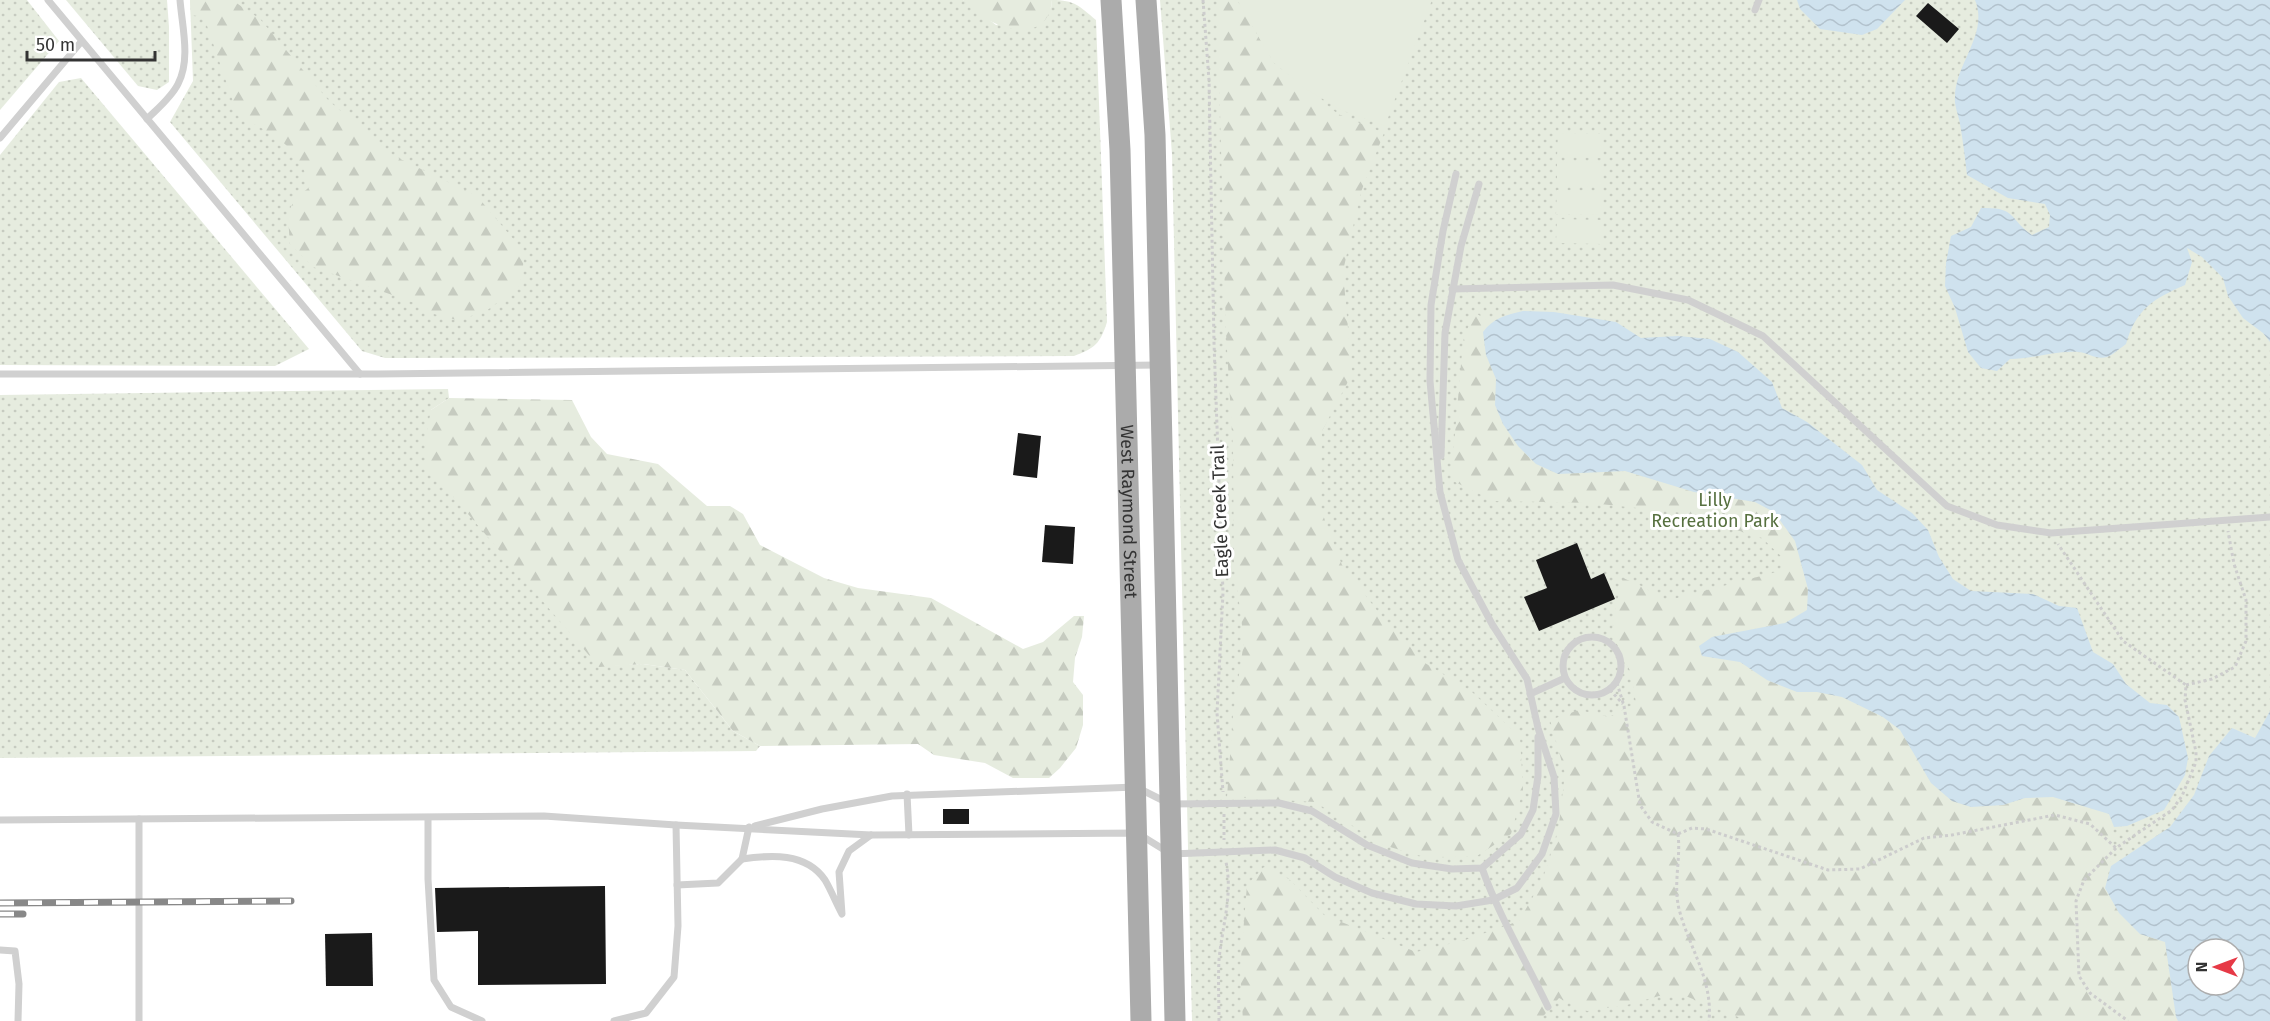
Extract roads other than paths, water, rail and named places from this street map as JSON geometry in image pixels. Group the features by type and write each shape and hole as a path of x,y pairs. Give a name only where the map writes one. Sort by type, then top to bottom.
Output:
{"main road":[{"name":"West Raymond Street","path":"1111,0 1120,150 1141,1021"},
{"name":"West Raymond Street","path":"1146,0 1155,135 1175,1021"}],"lane":[{"path":"48,0 360,374"},
{"path":"147,119 179,84 185,56 180,0"},
{"path":"1755,10 1759,0"},
{"path":"0,138 81,42"},
{"path":"0,820 544,816 871,835 1137,833 1171,854 1275,850 1305,858 1335,877 1372,893 1416,904 1456,906 1493,900 1517,888 1542,854 1556,814 1554,777 1527,679 1492,624 1458,560 1440,492 1430,381 1431,305 1443,231 1456,174"},
{"path":"1440,492 1445,333 1461,246 1479,184"},
{"path":"1452,289 1613,285 1688,300 1763,336 1947,506 1997,525 2051,533 2270,517"},
{"path":"0,374 360,374 1161,364"},
{"path":"1594,636 1604,639 1617,649 1622,669 1617,683 1610,690 1600,695 1590,696 1579,693 1565,678 1562,668 1567,650 1574,642 1594,636"},
{"path":"1530,694 1565,678"},
{"path":"749,827 822,809 907,794 1136,787 1170,804 1279,803 1312,811 1367,845 1412,863 1452,869 1482,868 1521,834 1533,810 1538,776 1539,728"},
{"path":"907,794 909,836"},
{"path":"428,818 428,879 434,981 451,1008 482,1021"},
{"path":"139,819 139,1021"},
{"path":"614,1021 646,1013 674,977 678,927 676,825"},
{"path":"677,885 718,883 742,859 749,827"},
{"path":"742,859 770,855 802,861 824,878 842,914 839,872 849,851 871,835"},
{"path":"1482,868 1493,900 1507,922 1548,1007"},
{"path":"0,950 15,951 19,984 18,1021"}],"water":[{"path":"1797,0 1905,0 1877,29 1862,35 1820,29 1800,9"},
{"path":"1975,0 2270,0 2270,342 2263,333 2243,318 2228,296 2223,278 2202,257 2187,248 2192,262 2185,285 2164,295 2147,307 2135,322 2126,344 2112,355 2099,358 2079,352 2062,352 2010,359 1997,371 1981,368 1968,352 1955,308 1945,286 1951,236 1971,227 1981,208 2001,209 2007,212 2032,235 2049,227 2050,215 2045,204 2008,198 1967,175 1955,97 1956,85 1978,25"},
{"path":"1523,311 1554,312 1616,322 1641,338 1678,336 1710,339 1738,352 1772,382 1782,408 1807,422 1862,465 1877,490 1912,513 1928,530 1939,557 1953,579 1971,591 2033,594 2059,606 2077,608 2093,652 2113,664 2126,684 2150,703 2167,705 2179,717 2188,758 2185,775 2164,810 2127,826 2114,827 2109,814 2053,797 2025,798 2003,805 1971,807 1952,801 1931,783 1900,730 1883,717 1842,697 1817,692 1797,692 1767,680 1740,662 1702,656 1699,646 1712,637 1785,623 1807,610 1808,589 1795,541 1774,512 1755,502 1694,492 1625,471 1558,474 1536,464 1518,446 1503,424 1495,405 1496,379 1486,355 1483,332 1496,320"},
{"path":"2270,711 2270,1021 2178,1021 2165,942 2140,934 2119,913 2105,888 2111,866 2170,827 2194,795 2209,756 2232,728 2255,738"}],"railway":[{"path":"0,903 291,901"},
{"path":"0,914 23,914"}],"park label":[{"name":"Lilly Recreation Park","path":"1715,510"}]}
